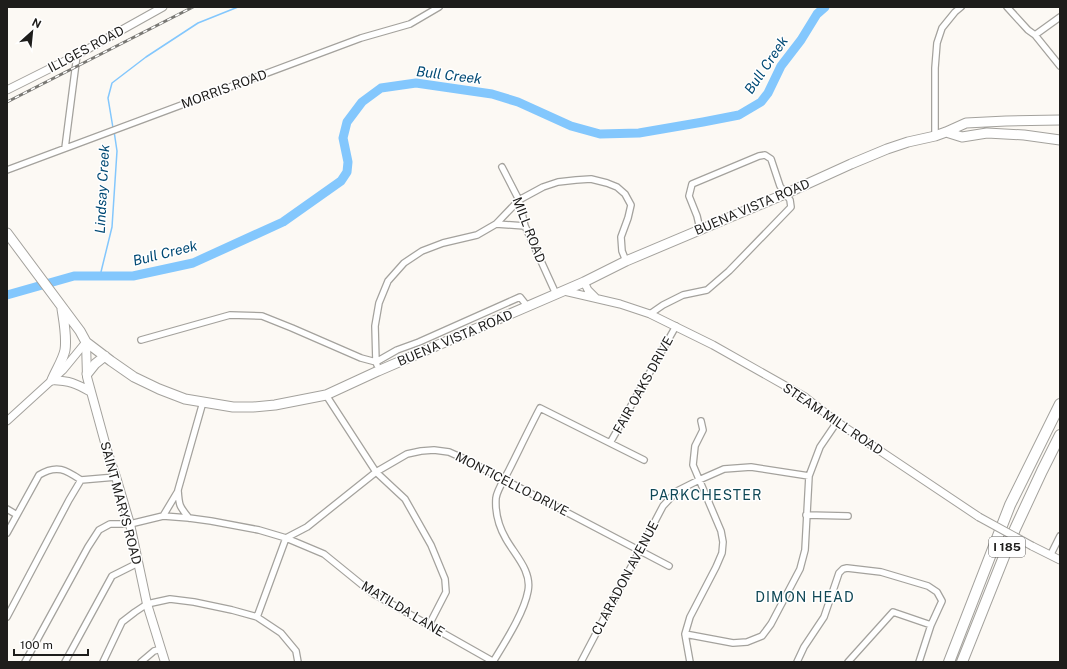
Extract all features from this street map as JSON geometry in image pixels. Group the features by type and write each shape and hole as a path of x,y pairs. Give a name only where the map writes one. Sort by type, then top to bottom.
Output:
{"highway":[{"name":"I 185","path":"949,662 1010,504 1060,404"},
{"name":"I 185","path":"962,662 1015,528 1060,435"}],"main road":[{"name":"BUENA VISTA ROAD","path":"7,233 86,342 135,377 159,389 185,399 233,407 275,405 326,395 584,282 626,261 785,194 851,164 908,142 935,136 966,123 1060,120"},
{"path":"946,132 962,137 987,134 1031,136 1060,140"},
{"path":"62,308 65,350 52,380 74,383 91,392"},
{"name":"SAINT MARYS ROAD","path":"86,342 87,374 91,392 130,524 147,604 165,662"},
{"path":"87,374 95,364 105,356"}],"street":[{"name":"ILLGES ROAD","path":"7,90 77,55 163,7"},
{"name":"MORRIS ROAD","path":"7,170 361,38 410,24 440,7"},
{"path":"935,136 936,43 942,28 961,7"},
{"path":"1007,7 1028,30 1035,35 1060,66"},
{"path":"1035,35 1060,17"},
{"path":"65,148 77,55"},
{"path":"650,314 663,305 683,295 707,290 729,271 791,207 790,200 780,186 771,159 766,155 759,156 692,184 689,196 690,202 700,229"},
{"name":"MILL ROAD","path":"502,166 519,200 525,226 560,292"},
{"path":"378,371 376,362 375,326 379,303 388,281 404,263 422,250 443,243 477,235 496,224 519,200 543,187 558,182 591,179 617,187 625,194 631,204 621,237 622,251 626,261"},
{"path":"496,224 525,226"},
{"path":"584,282 588,290 596,298"},
{"name":"STEAM MILL ROAD","path":"560,292 596,298 650,314 713,345 805,397 837,422 979,517 1060,560"},
{"path":"140,340 230,315 262,316 361,358 376,362 397,350 419,342 445,329 520,297 528,307"},
{"name":"FAIR OAKS DRIVE","path":"610,443 676,326"},
{"path":"7,421 62,370 86,342"},
{"path":"326,395 376,472 405,499 431,545 446,579 446,592 429,625"},
{"path":"163,516 178,490 203,402"},
{"path":"494,662 514,626 525,602 528,590 528,578 524,568 520,559 505,538 497,518 496,497 540,408 644,460"},
{"path":"690,662 685,634 690,617 722,553 723,542 721,531 693,465 695,446 703,430 701,421"},
{"path":"685,634 733,643 747,642 762,636 771,624 800,569 805,550 809,476 820,447 837,422"},
{"name":"MONTICELLO DRIVE","path":"286,538 307,528 376,472 406,454 434,450 449,452 461,457 669,566"},
{"name":"CLARADON AVENUE","path":"581,662 663,506 677,491 724,469 750,467 809,476"},
{"path":"7,533 39,475 46,471 63,469 81,480 116,477"},
{"path":"7,617 81,480"},
{"path":"178,490 179,504 189,518"},
{"path":"7,509 17,515"},
{"path":"806,515 848,516"},
{"name":"MATILDA LANE","path":"25,662 88,547 100,530 110,524 130,524 163,516 189,518 259,530 286,538 324,554 372,594 494,662"},
{"path":"1051,554 1060,536"},
{"path":"257,617 286,538"},
{"path":"65,662 112,576 138,563"},
{"path":"797,662 804,648 824,617 839,573 843,569 847,568 881,572 928,586 937,592 942,601 931,625 919,662"},
{"path":"104,662 122,622 147,604 170,599 194,602 257,617 281,633 296,651 298,662"},
{"path":"848,662 892,612 931,625"},
{"path":"141,662 154,651 161,649"}],"waterway":[{"name":"Lindsay Creek","path":"113,128 108,98 112,83 146,57 198,23 238,7"},
{"name":"Bull Creek","path":"7,295 74,276 133,276 193,263 283,222 341,181 347,172 348,162 343,138 347,122 362,102 381,88 416,83 492,94 518,102 571,126 600,134 639,133 739,115 761,102 768,93 781,66 801,40 817,14 825,7"},
{"name":"Lindsay Creek","path":"100,276 112,227 117,151 114,131"}],"railway":[{"path":"7,102 193,7"}],"district":[{"name":"PARKCHESTER","path":"706,495"},
{"name":"DIMON HEAD","path":"805,597"}]}
